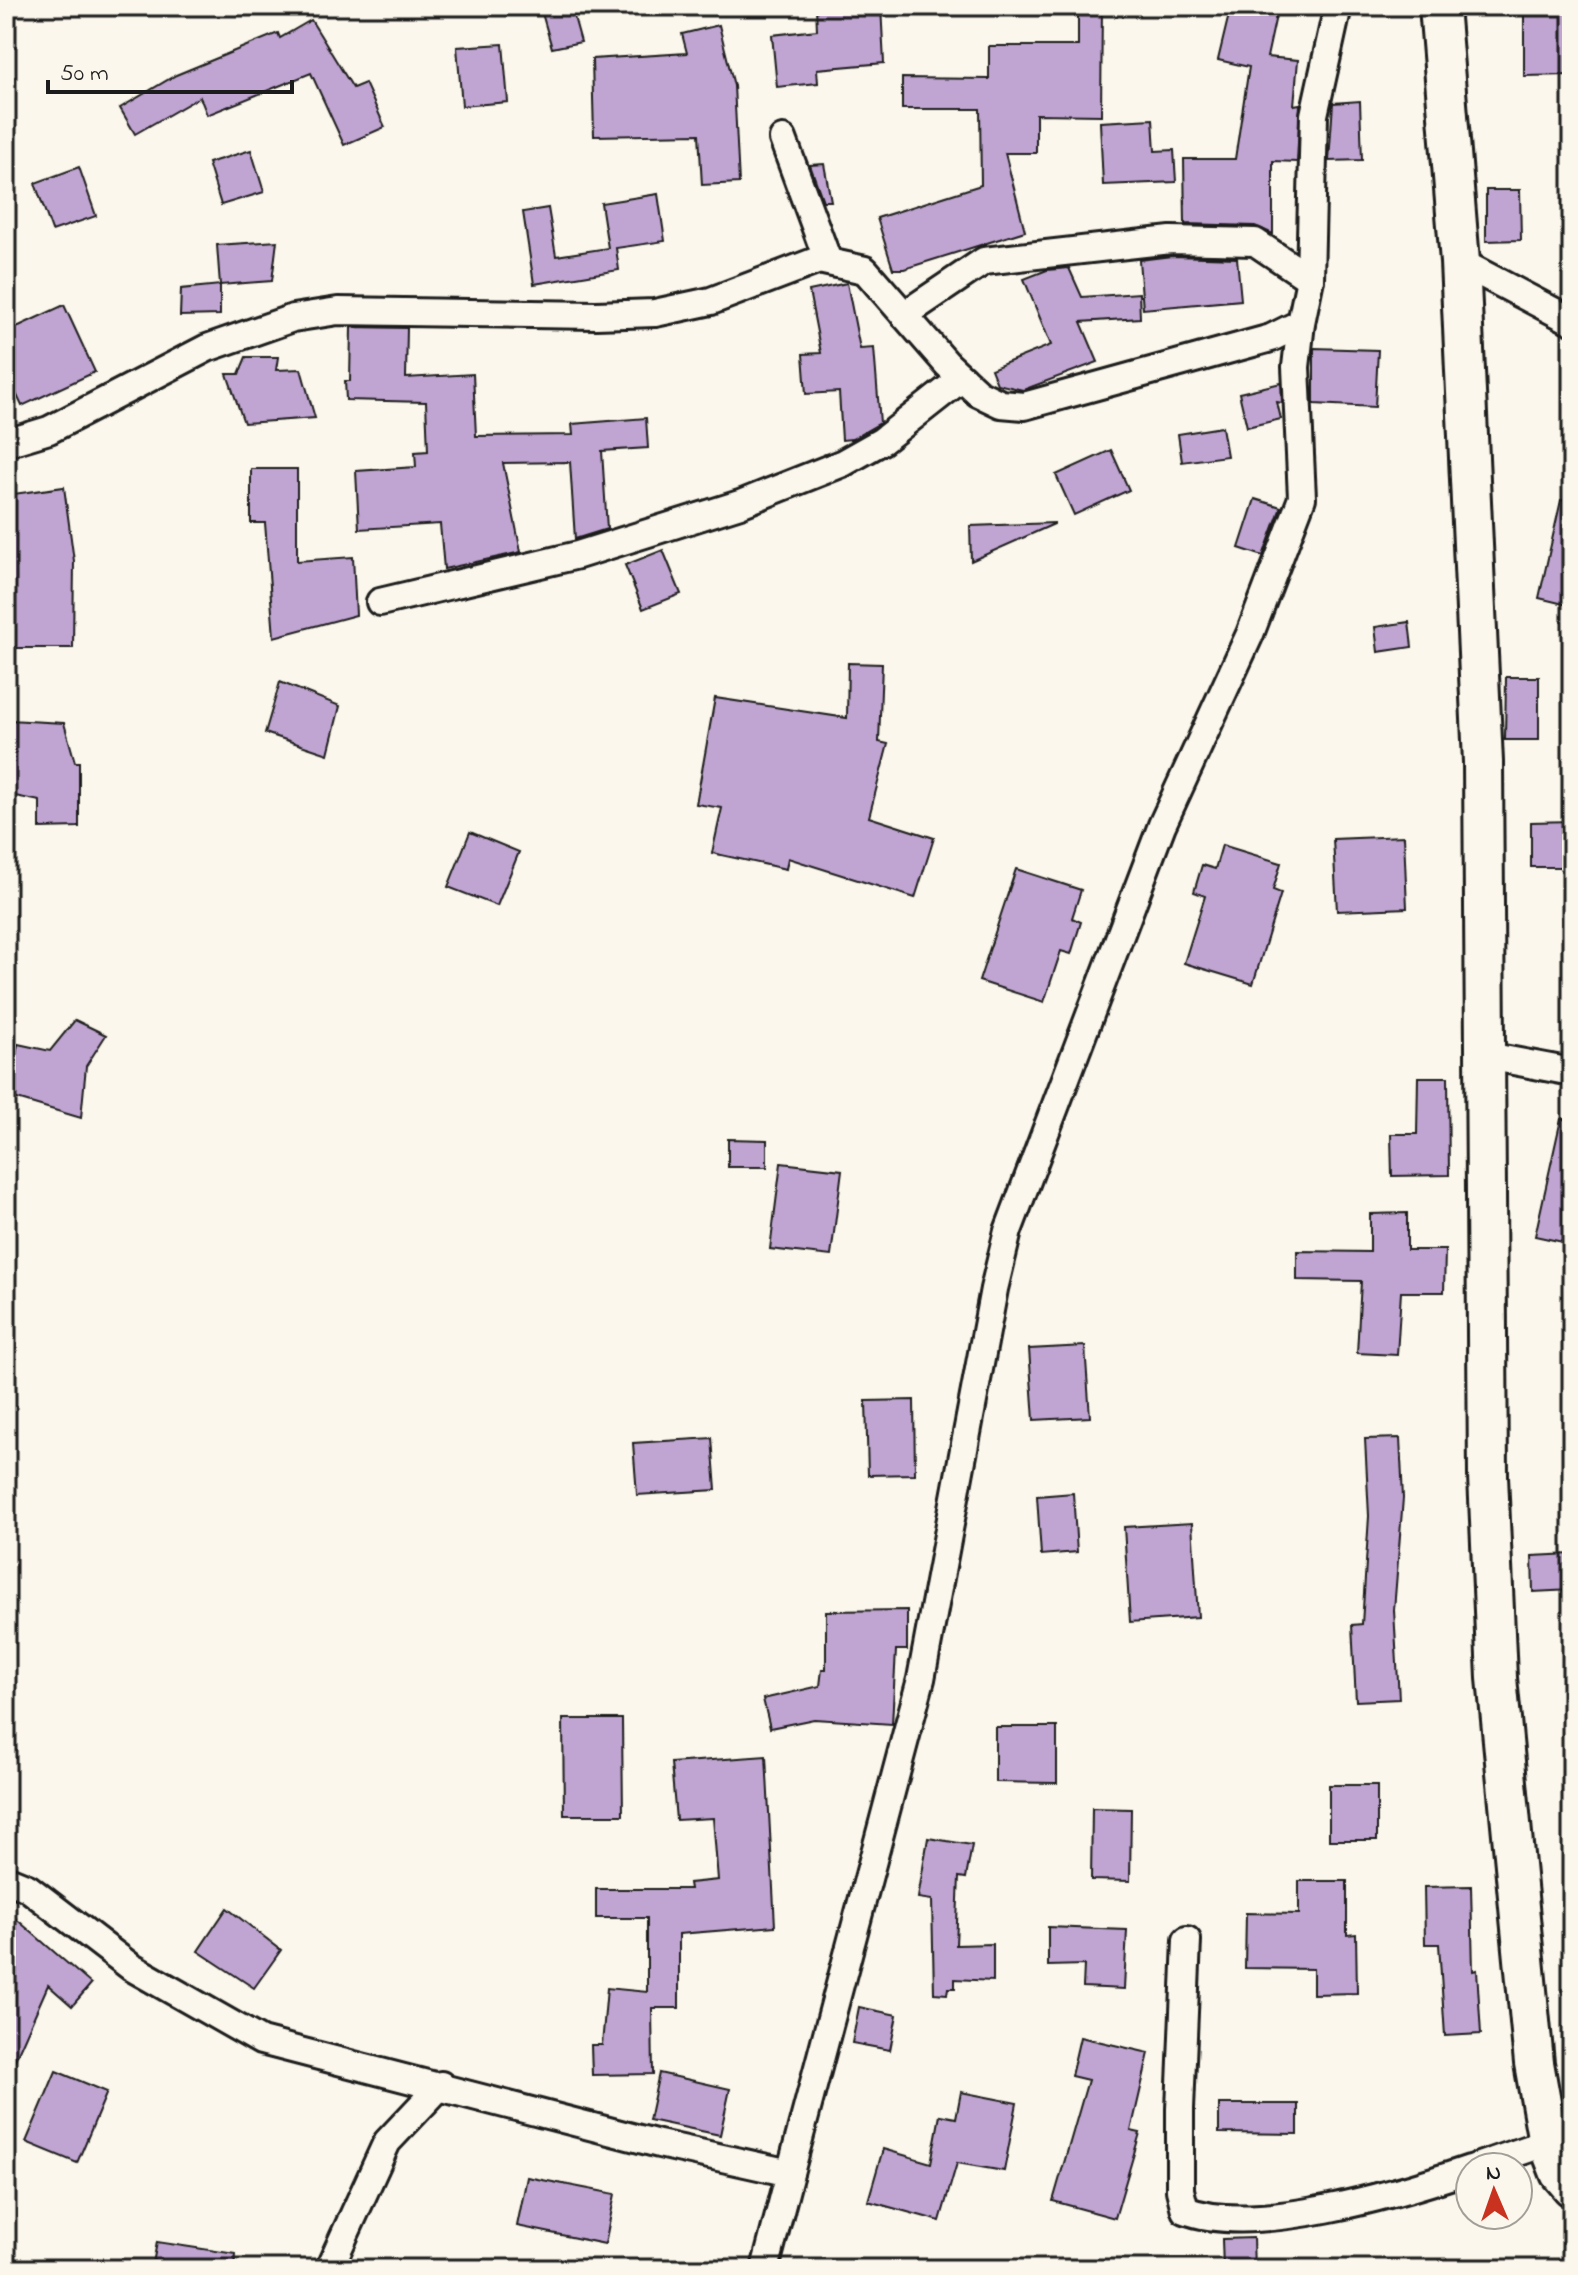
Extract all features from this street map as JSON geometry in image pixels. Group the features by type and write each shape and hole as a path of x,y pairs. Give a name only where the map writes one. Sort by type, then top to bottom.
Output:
{"street":[{"path":"765,2269 921,1679 994,1289 1008,1231 1151,853 1250,634 1302,498 1296,367 1310,279 1314,115 1338,6"},
{"path":"1439,6 1460,262 1483,762 1488,1476 1497,1678 1534,2063 1563,2168 1534,2168"},
{"path":"783,139 828,261"},
{"path":"904,315 984,261 1171,240 1255,242 1310,279"},
{"path":"6,443 49,430 207,348 293,318 338,311 655,313 711,301 798,266 828,261 865,270 962,378 978,393 1001,404 1024,406 1271,338 1301,323"},
{"path":"1460,262 1572,321"},
{"path":"380,602 578,555 740,504 843,463 882,441 962,378"},
{"path":"1487,1056 1572,1072"},
{"path":"6,1879 28,1888 131,1967 261,2041 441,2085 659,2144 790,2173"},
{"path":"1187,1940 1180,2109 1180,2190 1185,2210 1205,2218 1236,2219 1326,2209 1406,2191 1454,2174"},
{"path":"329,2269 387,2142 441,2085"}],"building":[{"path":"540,6 571,6 581,42 552,48"},
{"path":"816,6 881,6 884,63 817,69 818,83 777,87 772,35 817,30"},
{"path":"1078,6 1102,6 1101,115 1036,114 1036,153 1005,153 1025,231 904,269 893,269 877,218 981,185 980,109 902,109 902,78 989,79 989,46 1078,46"},
{"path":"1231,6 1277,11 1267,57 1298,60 1294,105 1300,104 1297,162 1273,161 1273,234 1255,226 1185,224 1184,159 1235,159 1249,67 1218,60"},
{"path":"1524,6 1572,6 1572,75 1524,76"},
{"path":"311,20 353,88 365,83 385,127 344,145 311,73 207,115 200,97 135,134 120,108 176,75 278,33 280,38"},
{"path":"719,25 734,86 739,183 702,185 699,134 594,136 592,59 687,53 682,34"},
{"path":"503,44 508,102 462,106 457,47"},
{"path":"1360,101 1362,160 1329,161 1333,103"},
{"path":"1153,119 1155,151 1174,150 1176,182 1103,185 1100,122"},
{"path":"251,150 264,192 221,205 208,163"},
{"path":"824,164 831,201 823,201 810,165"},
{"path":"79,167 96,216 52,231 35,183"},
{"path":"1486,190 1520,190 1521,240 1486,241"},
{"path":"658,194 665,241 616,248 619,270 534,284 523,212 548,208 556,256 608,248 601,203"},
{"path":"277,241 272,281 220,285 217,245"},
{"path":"1172,256 1237,258 1241,300 1143,309 1139,260"},
{"path":"1069,268 1082,297 1139,293 1140,318 1081,322 1098,362 1023,390 997,384 991,369 1051,345 1024,279 1047,270"},
{"path":"847,283 860,349 874,348 880,423 852,439 842,440 839,392 806,394 803,354 821,353 809,291"},
{"path":"220,285 220,315 180,316 181,289"},
{"path":"64,305 95,372 22,406 6,372 6,332"},
{"path":"351,327 407,328 406,378 473,374 476,436 573,435 572,424 646,418 648,448 602,451 607,529 575,539 570,462 503,463 521,552 444,569 440,524 359,529 356,471 416,467 415,452 428,451 426,402 346,400 345,381 350,381"},
{"path":"1314,348 1378,350 1375,407 1314,404"},
{"path":"246,357 278,357 276,370 301,369 315,418 244,423 227,374 239,374"},
{"path":"1281,383 1282,403 1277,402 1281,419 1247,427 1239,393"},
{"path":"1222,427 1227,456 1182,462 1178,434"},
{"path":"1111,450 1129,490 1074,515 1056,475"},
{"path":"251,469 297,469 297,561 353,557 356,615 274,637 265,523 251,523"},
{"path":"64,487 74,561 73,648 6,648 6,495"},
{"path":"1255,499 1281,507 1263,556 1239,548"},
{"path":"1561,500 1572,501 1572,606 1539,598"},
{"path":"1054,524 971,561 970,526"},
{"path":"663,550 681,594 643,609 625,565"},
{"path":"1409,622 1412,647 1378,652 1375,627"},
{"path":"848,663 882,664 879,742 888,744 869,817 934,838 915,898 788,858 786,869 712,853 722,808 696,804 715,698 847,718"},
{"path":"1506,677 1539,677 1539,740 1505,740"},
{"path":"280,682 340,706 328,754 265,733"},
{"path":"9,720 64,723 75,762 79,762 79,827 40,828 40,801 10,795"},
{"path":"1572,821 1572,867 1531,867 1531,822"},
{"path":"470,832 519,852 497,906 448,887"},
{"path":"1404,836 1407,908 1337,911 1333,839"},
{"path":"1222,845 1281,863 1273,890 1281,893 1253,984 1184,963 1205,896 1194,892 1202,865 1215,869"},
{"path":"1016,869 1081,890 1072,918 1081,922 1071,954 1061,951 1044,1002 979,981"},
{"path":"75,1020 106,1035 86,1066 81,1118 7,1096 18,1044 50,1051"},
{"path":"1418,1077 1448,1077 1449,1175 1392,1176 1391,1134 1417,1134"},
{"path":"1561,1119 1572,1120 1572,1244 1535,1236"},
{"path":"728,1139 767,1140 767,1167 728,1167"},
{"path":"781,1163 842,1170 831,1256 770,1249"},
{"path":"1407,1213 1407,1250 1445,1250 1444,1292 1401,1292 1397,1355 1357,1353 1361,1281 1297,1280 1297,1251 1370,1252 1370,1214"},
{"path":"1085,1346 1090,1417 1034,1420 1029,1349"},
{"path":"914,1400 915,1474 868,1475 866,1401"},
{"path":"712,1438 716,1490 637,1495 633,1443"},
{"path":"1400,1438 1403,1498 1394,1610 1399,1699 1356,1701 1352,1625 1362,1624 1369,1516 1365,1439"},
{"path":"1073,1493 1077,1552 1041,1555 1037,1496"},
{"path":"1192,1523 1198,1617 1130,1622 1124,1527"},
{"path":"1572,1554 1572,1590 1533,1592 1532,1556"},
{"path":"907,1610 907,1650 896,1650 892,1724 814,1719 770,1728 763,1699 820,1686 822,1669 826,1669 826,1611"},
{"path":"563,1719 622,1719 623,1815 564,1815"},
{"path":"995,1727 1057,1727 1057,1783 995,1782"},
{"path":"766,1756 775,1926 679,1934 679,2008 652,2008 653,2074 592,2075 591,2045 602,2045 607,1988 647,1992 647,1918 596,1918 596,1889 690,1889 689,1883 718,1880 713,1818 676,1820 671,1763"},
{"path":"1329,1785 1377,1785 1377,1840 1329,1840"},
{"path":"1092,1808 1131,1809 1130,1881 1091,1880"},
{"path":"928,1838 972,1845 966,1878 959,1877 956,1945 993,1944 993,1981 955,1979 955,1988 948,1988 947,1994 934,1993 932,1900 918,1898"},
{"path":"1299,1881 1347,1881 1347,1935 1356,1934 1357,1993 1313,1994 1313,1969 1245,1968 1246,1913 1299,1914"},
{"path":"1471,1886 1473,1971 1477,1970 1481,2034 1445,2036 1439,1944 1425,1944 1424,1887"},
{"path":"227,1908 281,1950 254,1988 198,1951"},
{"path":"6,1910 91,1984 72,2006 48,1985 6,2080"},
{"path":"1048,1927 1127,1930 1124,1989 1083,1987 1084,1965 1048,1966"},
{"path":"859,2007 897,2015 890,2050 852,2043"},
{"path":"1080,2037 1149,2053 1131,2131 1140,2133 1115,2218 1053,2201 1088,2080 1071,2076"},
{"path":"56,2071 107,2092 77,2163 26,2142"},
{"path":"659,2073 730,2089 720,2135 649,2120"},
{"path":"961,2092 1017,2103 1004,2171 957,2163 940,2221 868,2201 883,2149 931,2163 940,2115 956,2118"},
{"path":"1219,2104 1298,2104 1298,2134 1219,2133"},
{"path":"527,2177 615,2194 605,2244 517,2226"},
{"path":"1253,2238 1254,2269 1223,2269 1222,2239"},
{"path":"157,2242 236,2254 235,2269 152,2269"}]}
